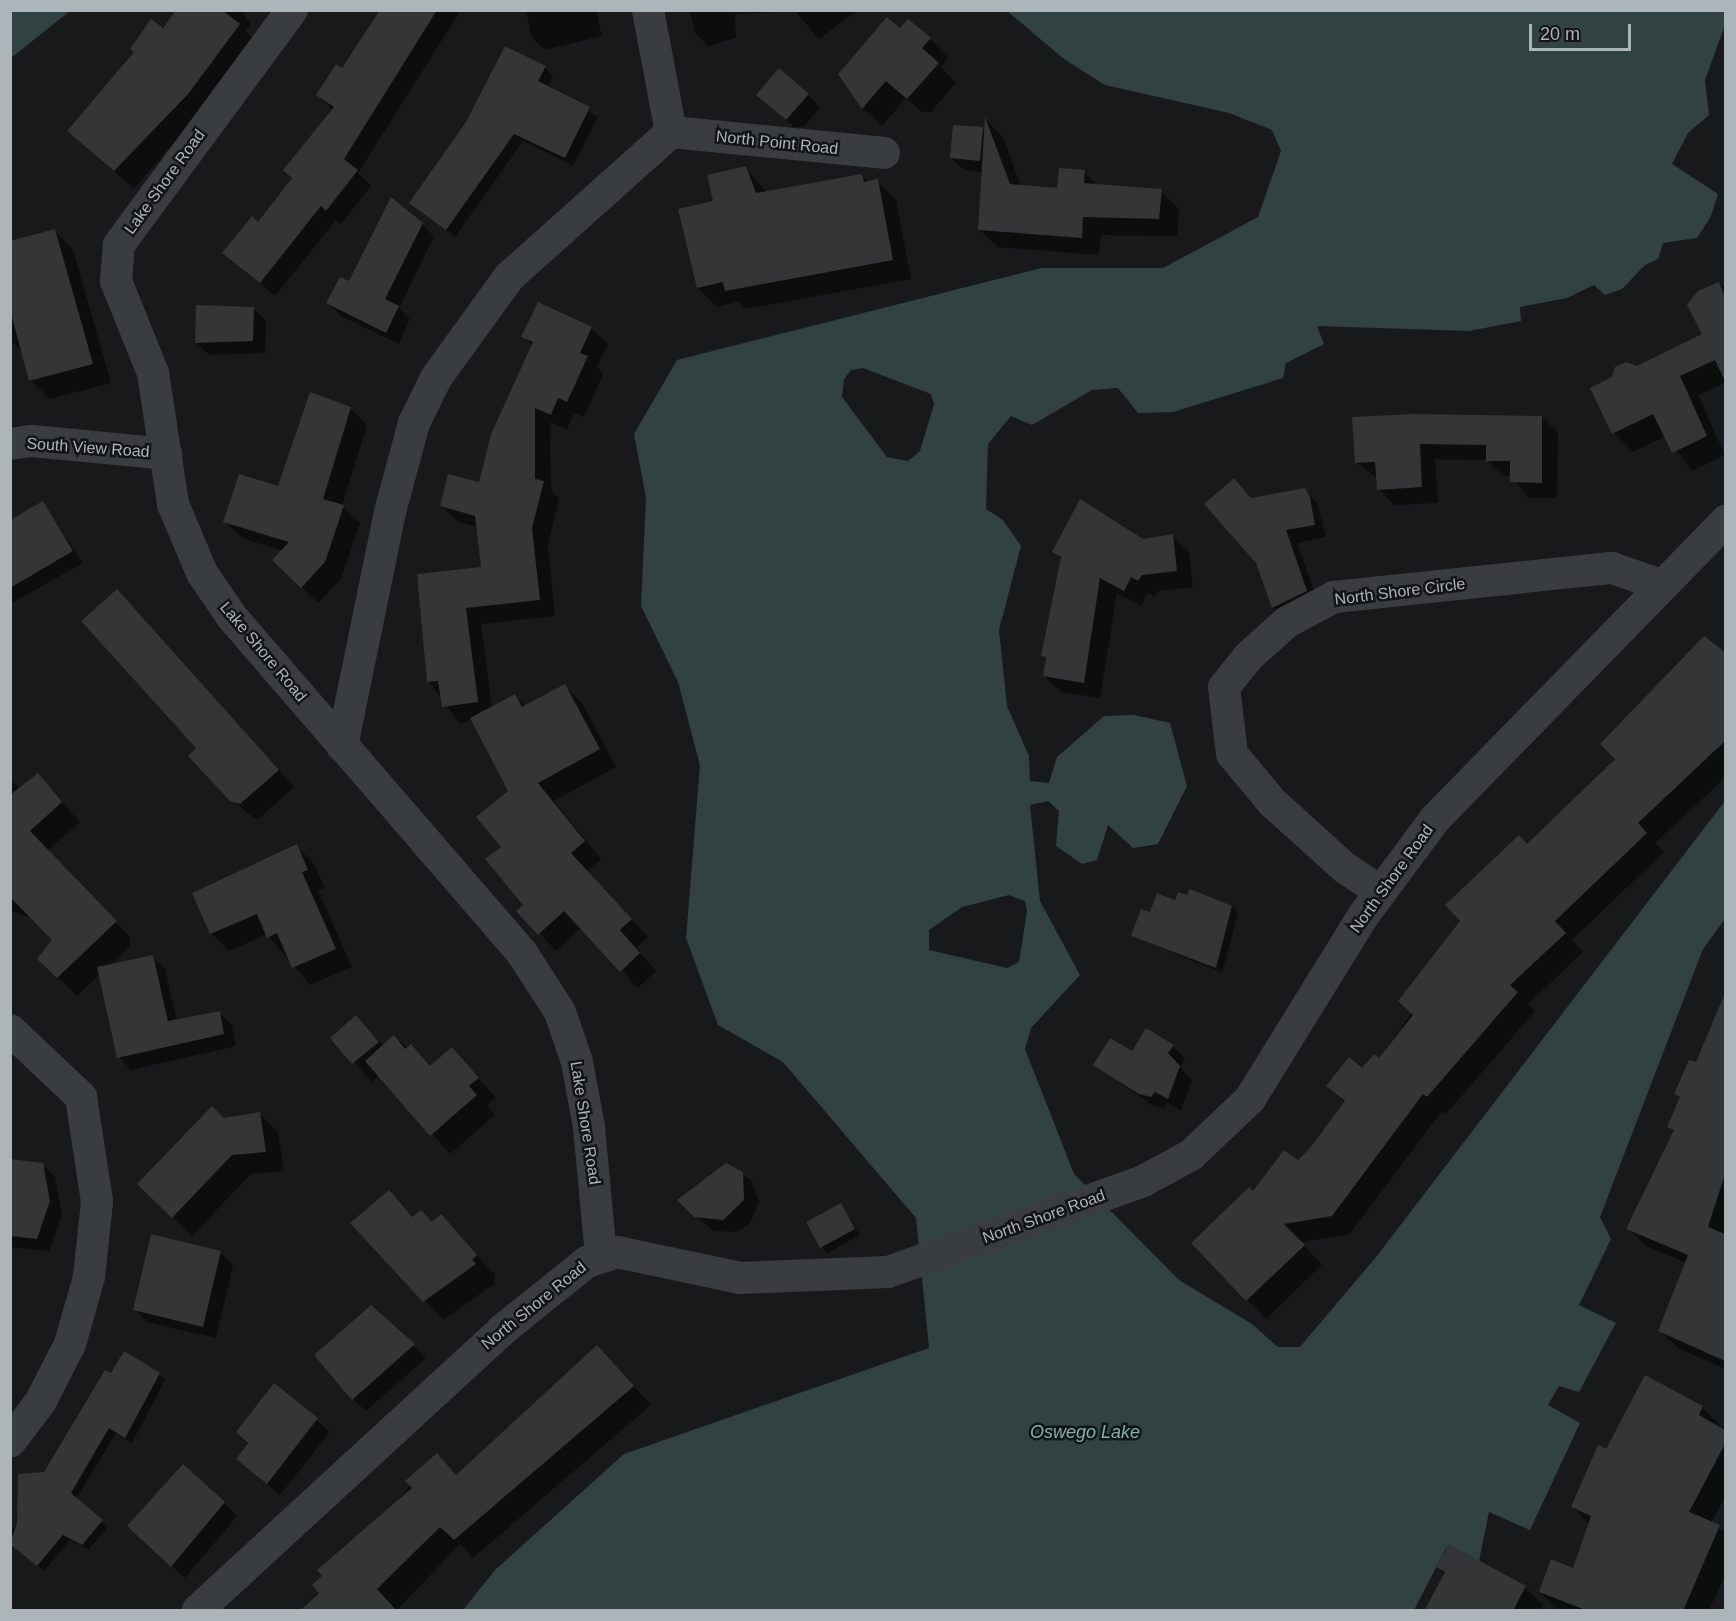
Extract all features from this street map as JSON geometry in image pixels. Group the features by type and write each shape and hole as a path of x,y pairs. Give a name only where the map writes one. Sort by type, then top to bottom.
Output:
{"street":[{"name":"Lake Shore Road","path":"292,10 119,245 116,281 153,373 173,504 202,573 342,746 522,953 560,1012 577,1062 589,1128 601,1256"},
{"path":"342,746 390,512 414,423 436,378 509,277 671,132 648,10"},
{"name":"North Point Road","path":"671,132 884,153"},
{"name":"South View Road","path":"10,444 32,441 166,454"},
{"name":"North Shore Road","path":"198,1611 501,1330 570,1274 601,1256 638,1255 740,1278 855,1277 910,1266 1114,1191 1191,1155 1244,1105 1381,892 1435,819 1725,521"},
{"name":"North Shore Circle","path":"1381,892 1346,868 1272,802 1232,754 1224,687 1248,657 1287,622 1334,597 1612,568 1661,585"},
{"path":"10,1030 81,1096 97,1202 89,1276 70,1344 41,1401 10,1442"}],"water":[{"path":"11,10 70,10 70,11 11,58"},
{"name":"Oswego Lake","path":"1007,11 1725,11 1725,25 1705,80 1709,115 1688,133 1672,164 1718,194 1711,216 1697,238 1663,243 1658,259 1645,265 1622,289 1605,295 1594,285 1567,298 1520,307 1521,321 1469,331 1317,326 1324,344 1286,363 1283,378 1173,412 1138,413 1118,388 1092,390 1032,425 1011,416 988,444 986,509 1003,520 1021,546 999,630 1007,706 1029,756 1030,781 1049,783 1057,757 1104,716 1134,715 1170,723 1187,786 1158,844 1133,848 1108,825 1097,860 1082,864 1056,846 1059,811 1048,801 1030,805 1040,901 1080,975 1031,1028 1025,1049 1074,1174 1179,1280 1252,1324 1278,1347 1300,1347 1376,1257 1725,801 1725,919 1703,949 1600,1217 1611,1239 1579,1305 1616,1323 1579,1392 1559,1386 1548,1405 1580,1423 1530,1530 1489,1512 1479,1561 1446,1548 1414,1610 463,1610 495,1570 624,1454 929,1348 916,1218 783,1062 718,1025 686,938 700,765 678,682 641,606 646,498 634,434 677,360 1042,268 1163,268 1258,217 1281,151 1272,130 1229,113 1105,85 1064,59","holes":["863,368 931,394 934,404 920,451 908,461 887,457 842,397 844,379 851,370","1009,895 1025,901 1027,911 1019,962 1007,968 929,950 929,930 962,907"]}],"building":[{"path":"176,10 222,10 240,24 189,93 114,171 67,131 134,52 130,49 151,19 163,28"},
{"path":"380,10 437,10 344,159 358,170 326,211 321,206 260,283 222,253 252,216 258,222 292,178 283,170 334,107 316,95 336,64 342,68"},
{"path":"887,17 900,28 908,19 931,38 922,48 939,63 907,99 886,81 862,109 838,74"},
{"path":"505,46 546,66 538,81 590,107 565,158 514,134 446,230 409,203 466,122"},
{"path":"779,68 809,94 786,120 756,95"},
{"path":"985,117 1010,184 1057,188 1059,168 1085,170 1084,183 1162,189 1159,219 1083,217 1082,238 978,230"},
{"path":"953,125 983,127 980,161 950,158"},
{"path":"746,166 756,193 862,174 864,182 878,179 893,260 725,291 723,282 697,288 678,209 713,201 707,175"},
{"path":"391,197 423,223 385,299 399,306 386,333 326,303 340,277 349,281"},
{"path":"55,229 93,364 29,381 10,310 10,241"},
{"path":"1719,282 1725,297 1725,381 1715,360 1680,376 1707,436 1672,453 1653,414 1612,434 1590,388 1612,377 1615,367 1626,362 1637,366 1702,334 1687,305 1698,291"},
{"path":"538,302 592,327 580,353 588,356 567,402 558,398 551,415 535,408 535,479 544,481 532,528 540,600 466,608 478,702 442,707 438,681 427,682 417,574 481,567 475,516 440,506 448,474 479,482 491,434 533,342 521,337"},
{"path":"196,305 254,307 253,341 195,343"},
{"path":"310,392 351,407 323,499 344,505 325,562 301,588 272,560 289,542 223,522 239,474 278,486"},
{"path":"1413,414 1542,416 1542,483 1510,482 1510,461 1486,461 1486,445 1420,444 1422,487 1377,490 1375,462 1355,463 1352,417"},
{"path":"1234,478 1251,498 1305,488 1310,497 1315,525 1286,530 1307,591 1272,608 1256,563 1204,504"},
{"path":"1080,499 1143,539 1173,534 1177,571 1142,575 1138,581 1131,577 1124,591 1100,578 1084,683 1043,676 1046,657 1041,656 1061,557 1052,552"},
{"path":"43,501 73,551 10,588 10,520"},
{"path":"117,589 279,770 240,804 230,801 188,756 196,748 81,621"},
{"path":"1704,636 1725,652 1725,741 1638,823 1647,833 1555,921 1566,933 1510,985 1518,992 1427,1097 1423,1094 1332,1216 1284,1224 1305,1245 1246,1301 1191,1243 1249,1187 1253,1191 1284,1150 1298,1160 1310,1148 1345,1101 1326,1086 1349,1057 1362,1068 1374,1054 1379,1058 1413,1015 1398,1001 1460,921 1445,905 1519,835 1527,844 1615,759 1600,744"},
{"path":"565,684 600,749 538,783 585,841 571,853 632,919 620,930 640,953 620,972 564,911 538,935 516,911 523,905 485,859 501,847 476,817 508,791 470,718 515,694 522,707"},
{"path":"38,773 62,802 30,831 117,921 57,978 37,959 52,940 10,897 10,795"},
{"path":"297,844 308,870 302,872 336,949 292,968 277,933 267,938 257,914 210,934 192,893"},
{"path":"1190,889 1232,906 1216,968 1131,936 1141,909 1150,912 1157,893 1175,900 1178,892 1187,895"},
{"path":"153,955 168,1021 220,1011 224,1034 117,1058 97,967"},
{"path":"1725,993 1725,1174 1708,1227 1725,1234 1725,1361 1658,1331 1688,1255 1626,1229 1674,1130 1667,1127 1680,1097 1674,1094 1689,1060 1696,1062"},
{"path":"356,1015 379,1042 352,1064 330,1038"},
{"path":"1146,1028 1174,1045 1168,1053 1180,1066 1168,1099 1155,1092 1151,1097 1139,1094 1093,1065 1110,1038 1132,1051"},
{"path":"394,1035 405,1049 411,1044 430,1066 452,1047 479,1078 469,1086 477,1095 430,1136 365,1061"},
{"path":"212,1106 224,1118 260,1112 266,1152 232,1155 172,1218 137,1184"},
{"path":"10,1159 43,1163 50,1201 37,1239 10,1236"},
{"path":"726,1163 743,1172 744,1200 723,1220 694,1217 677,1200"},
{"path":"389,1190 412,1217 421,1210 432,1222 441,1214 477,1255 472,1260 476,1264 423,1302 350,1223"},
{"path":"841,1203 855,1229 820,1248 806,1222"},
{"path":"151,1234 221,1251 203,1327 133,1310"},
{"path":"371,1305 415,1344 352,1400 314,1355"},
{"path":"597,1345 634,1386 454,1540 440,1527 377,1589 397,1611 300,1611 319,1593 312,1585 322,1576 317,1570 412,1488 405,1481 437,1453 456,1475"},
{"path":"124,1351 160,1373 125,1438 109,1428 71,1493 103,1520 82,1545 63,1535 37,1566 10,1544 17,1523 18,1474 44,1472 105,1370 111,1373"},
{"path":"1645,1375 1703,1406 1699,1415 1725,1430 1725,1444 1689,1512 1720,1525 1683,1611 1588,1611 1539,1592 1551,1559 1573,1568 1591,1516 1571,1507 1598,1445 1606,1449"},
{"path":"274,1383 318,1418 267,1484 236,1459 248,1443 236,1432"},
{"path":"183,1464 225,1502 171,1567 127,1526"},
{"path":"1449,1544 1526,1586 1513,1611 1424,1611 1445,1572 1436,1567"}]}
